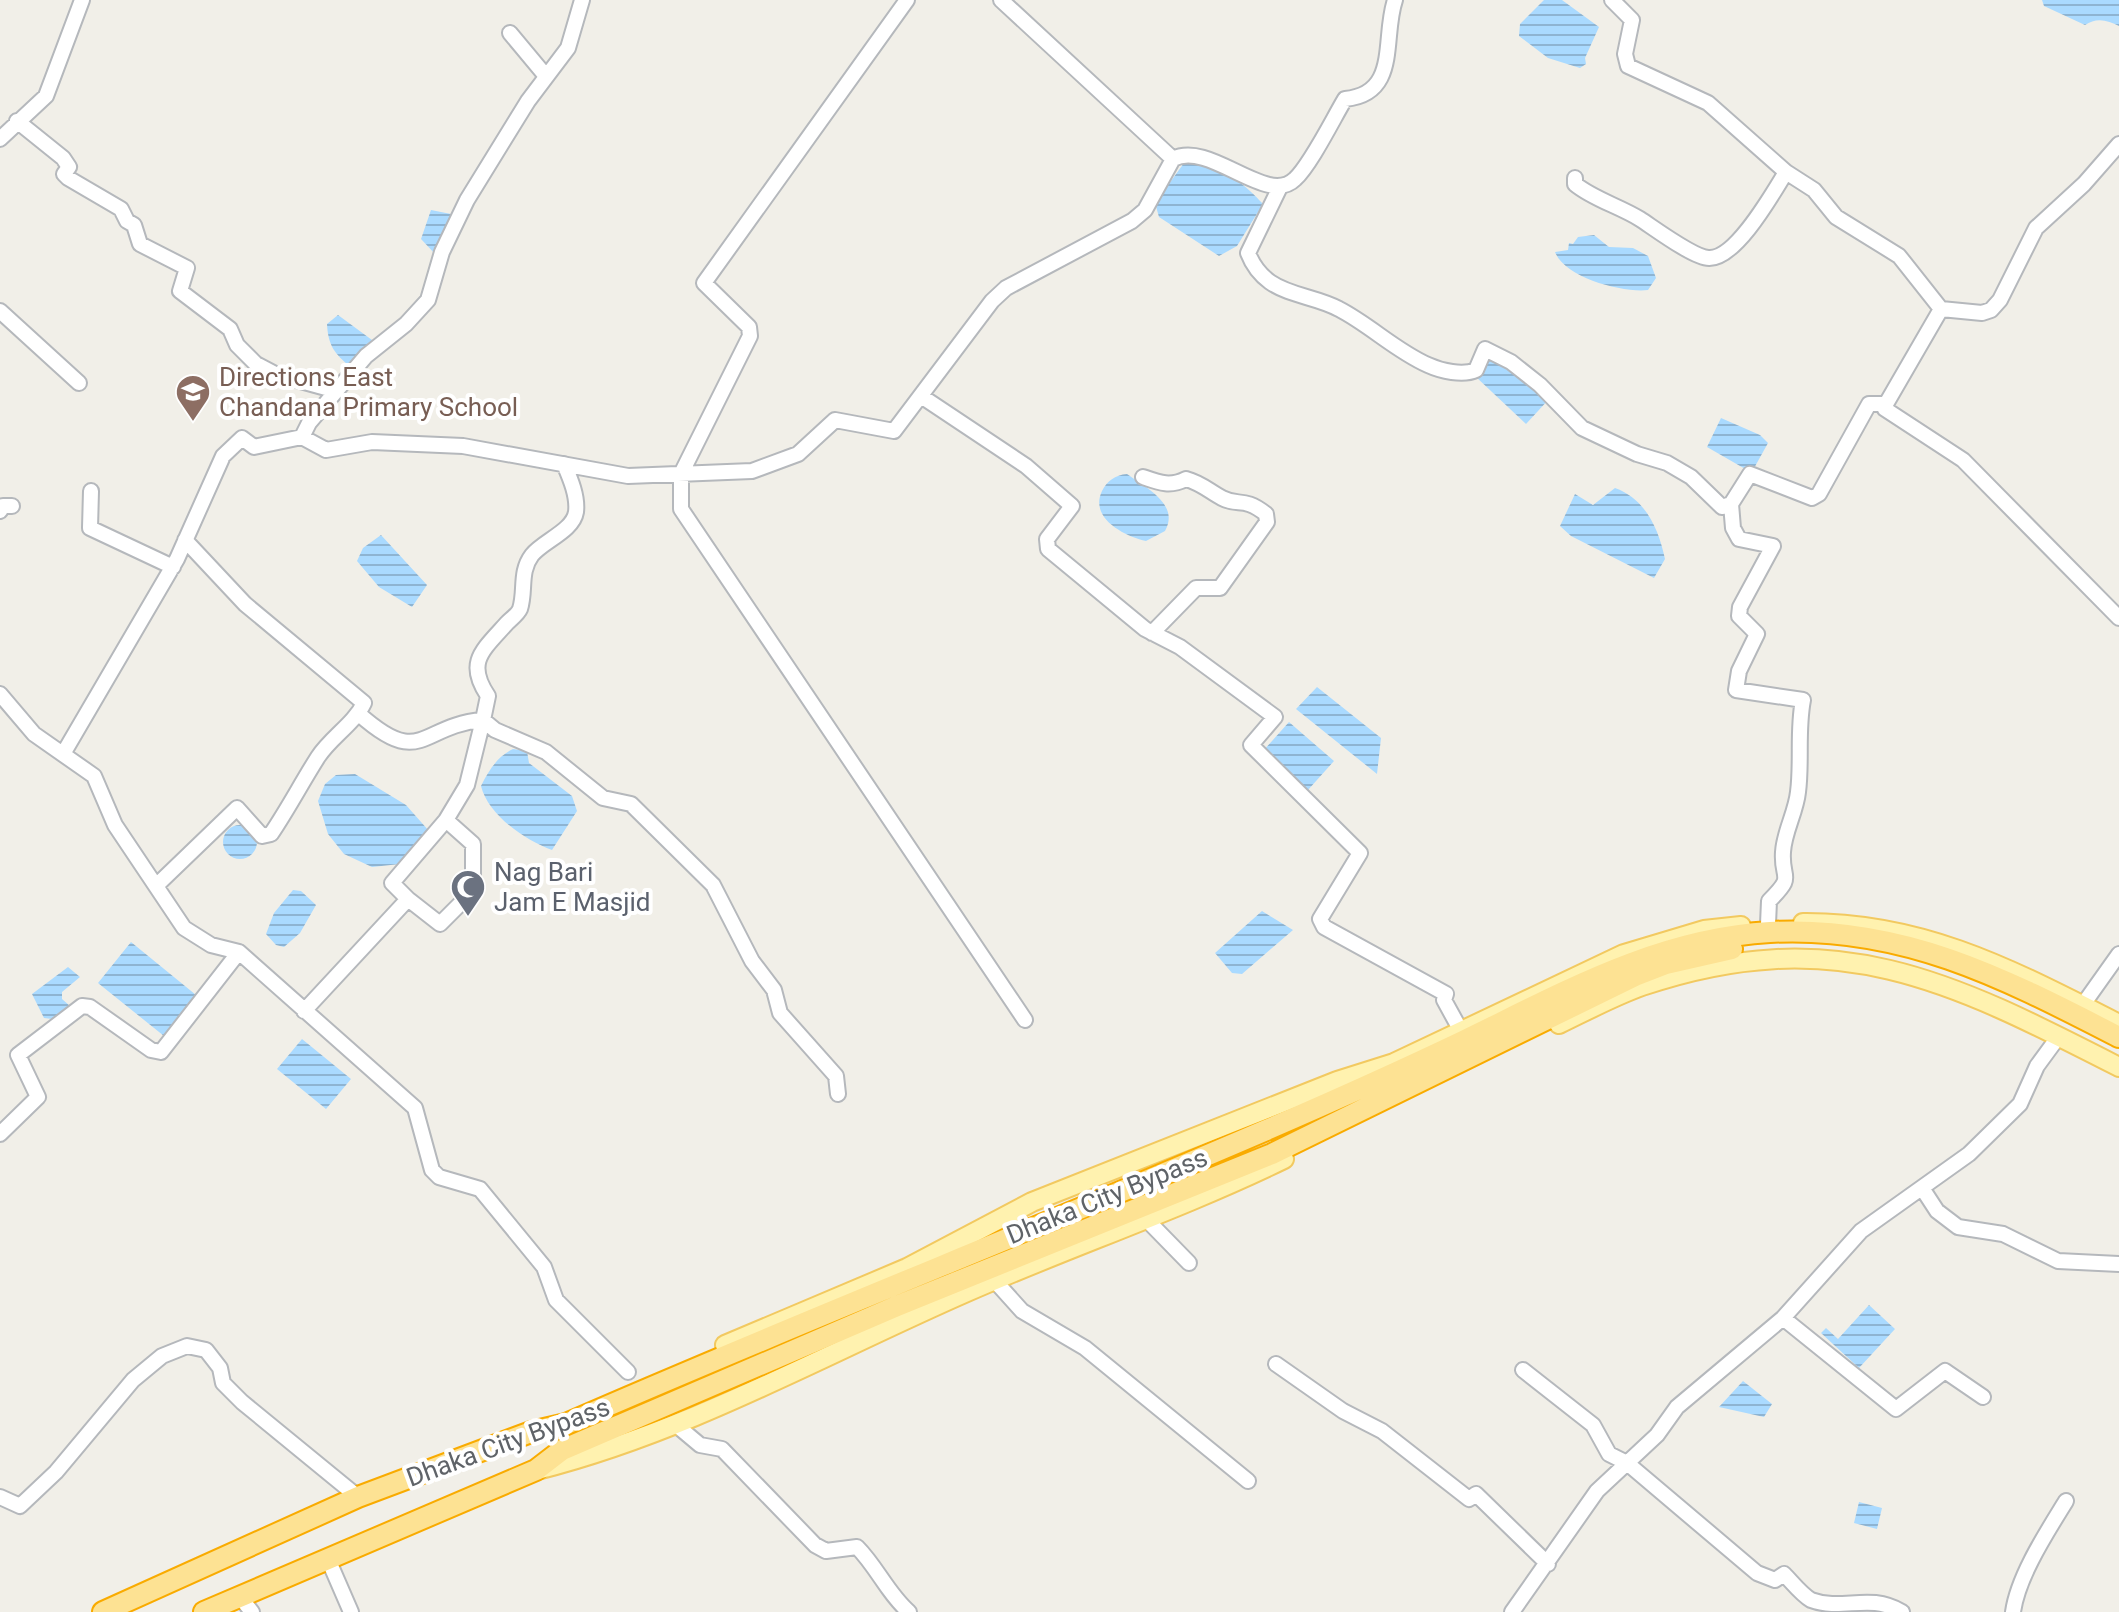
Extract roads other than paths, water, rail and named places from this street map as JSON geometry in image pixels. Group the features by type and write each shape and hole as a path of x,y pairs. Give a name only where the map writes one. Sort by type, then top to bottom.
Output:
{"highway":[{"name":"Dhaka City Bypass","path":"103,1612 358,1497 537,1431 566,1424 1262,1132 1628,963 1705,939 1793,931 1838,933 1910,944 1979,967 2119,1037"},
{"name":"Dhaka City Bypass","path":"204,1612 246,1605 328,1559 536,1470 562,1450 897,1306 1272,1154 1635,976 1710,952 1767,945 1835,944 1909,958 1974,979 2119,1050"}],"main road":[{"path":"537,1431 907,1268 1032,1202 1323,1086 1394,1063 1539,991 1660,941 1704,930 1768,924 1839,923 1910,934 1985,957 2119,1024"},
{"path":"536,1470 611,1449 675,1424 995,1281 1147,1220 1277,1162 1639,988 1714,967 1796,959 1866,964 1962,990 2119,1067"}],"street":[{"path":"0,139 39,103 52,86 82,0"},
{"path":"302,437 309,423 366,356 406,324 428,300 442,252 467,200 545,75 568,48 582,0"},
{"path":"907,0 704,283 749,327 750,336 681,474 681,509 1025,1020"},
{"path":"1001,0 1173,159"},
{"path":"1395,0 1391,12 1392,35 1380,78 1372,93 1345,99 1295,179 1280,187 1248,253 1254,268 1283,291 1317,298 1426,364 1443,370 1476,370 1485,349 1511,362 1540,385 1582,428 1637,454 1667,463 1691,477 1722,507 1731,504"},
{"path":"1612,0 1632,20 1625,54 1628,66 1708,103 1786,172 1814,190 1836,217 1855,232 1899,256 1941,309 1982,313 1991,310 2000,300 2036,228 2084,184 2119,144"},
{"path":"510,33 545,75"},
{"path":"17,121 63,158 69,167 64,174 68,178 121,209 127,221 134,225 140,244 187,268 180,291 230,329 237,345 256,364 275,374 337,391"},
{"path":"63,754 173,567 223,456 242,438 254,447 302,437 326,450 372,442 463,446 628,476 752,471 798,454 835,420 894,431 1006,288 1132,221 1145,210 1173,159 1188,156 1224,164 1261,183 1280,187"},
{"path":"1575,178 1575,184 1582,190 1626,210 1693,252 1709,258 1721,255 1743,236 1786,172"},
{"path":"1941,309 1885,409 1963,460 2119,618"},
{"path":"0,311 79,383"},
{"path":"921,396 1026,466 1072,506 1047,539 1048,549 1152,633 1180,647 1275,717 1251,745 1360,853 1320,919 1324,927 1446,994 1444,1000 1461,1031"},
{"path":"1768,924 1769,901 1783,887 1787,872 1783,853 1798,798 1801,771 1798,723 1803,700 1736,690 1739,671 1757,634 1739,616 1740,607 1773,546 1739,539 1733,528 1731,504 1750,474 1812,498 1819,494 1869,404 1886,404"},
{"path":"446,820 473,844 473,877 469,895 440,924 392,883 446,820 467,785 488,696 478,682 477,662 487,645 520,610 524,573 530,558 571,523 576,513 573,485 564,464"},
{"path":"1143,477 1163,484 1174,485 1186,479 1204,484 1225,500 1248,501 1266,514 1267,522 1220,588 1196,588 1152,633"},
{"path":"91,491 90,528 173,567"},
{"path":"157,885 237,808 262,836 271,834 297,797 318,757 336,734 359,714 364,703 245,604 185,540"},
{"path":"0,694 6,696 34,734 94,776 115,825 184,928 211,945 239,952 415,1108 432,1170 439,1177 480,1189 544,1267 556,1300 628,1372"},
{"path":"359,714 384,737 400,743 429,738 461,721 483,720 495,730 546,752 603,798 616,804 631,804 713,885 752,961 774,990 780,1013 836,1076 838,1094"},
{"path":"304,1011 408,899"},
{"path":"0,1134 38,1097 18,1055 82,1006 90,1007 151,1050 161,1052 239,952"},
{"path":"2082,1006 2119,954"},
{"path":"1512,1612 1597,1491 1657,1435 1677,1407 1783,1318 1861,1231 1969,1154 2020,1104 2037,1066 2059,1036"},
{"path":"1922,1188 1937,1211 1958,1227 2003,1234 2058,1261 2119,1264"},
{"path":"1147,1220 1189,1263"},
{"path":"995,1281 1022,1311 1085,1348 1248,1481"},
{"path":"1783,1318 1896,1409 1945,1371 1983,1397"},
{"path":"0,1497 20,1506 56,1472 133,1380 162,1356 187,1346 206,1350 220,1368 223,1383 242,1402 358,1497"},
{"path":"1276,1364 1343,1411 1382,1431 1469,1499 1476,1494 1548,1564"},
{"path":"1523,1370 1593,1425 1609,1454 1627,1463 1757,1573 1775,1580 1784,1574 1810,1599 1834,1607 1875,1600 1902,1612"},
{"path":"675,1424 700,1445 722,1449 815,1545 826,1551 857,1547 878,1568 905,1611"},
{"path":"2013,1612 2015,1597 2040,1544 2066,1501"},
{"path":"328,1559 351,1612"}],"water":[{"path":"1544,0 1562,0 1599,27 1585,58 1586,64 1580,68 1548,58 1519,36 1520,24"},
{"path":"2042,0 2119,0 2119,26 2102,20 2085,25 2044,6"},
{"path":"1201,162 1235,178 1263,204 1237,246 1219,256 1159,217 1155,203 1184,163"},
{"path":"431,210 451,214 452,218 436,255 421,239"},
{"path":"1594,235 1609,247 1633,248 1648,256 1656,278 1648,290 1624,289 1596,282 1570,269 1555,252 1568,250 1569,243 1573,244 1578,237"},
{"path":"338,315 372,340 355,364 347,364 330,342 327,324"},
{"path":"1491,355 1550,398 1526,424 1475,376"},
{"path":"1721,418 1760,435 1768,443 1753,470 1747,470 1707,447"},
{"path":"1127,474 1159,498 1168,513 1165,531 1146,541 1119,530 1100,510 1099,501 1106,484 1115,477"},
{"path":"1615,488 1635,500 1655,527 1665,559 1654,578 1571,536 1560,526 1575,494 1593,505"},
{"path":"381,535 427,585 412,607 379,587 357,561 363,548"},
{"path":"1317,687 1381,738 1377,774 1296,709"},
{"path":"1289,722 1334,761 1308,790 1263,751"},
{"path":"513,749 527,751 529,763 572,796 577,811 552,850 509,826 485,797 481,786 487,775 498,760"},
{"path":"355,774 406,805 429,831 400,864 372,867 344,854 328,834 318,801 325,784 336,775"},
{"path":"240,825 252,830 257,842 252,854 240,859 228,854 223,842 228,830"},
{"path":"293,890 301,891 316,905 300,933 284,947 276,945 266,934 274,913"},
{"path":"1262,911 1293,930 1242,974 1232,973 1215,953"},
{"path":"131,942 196,995 164,1036 98,983"},
{"path":"68,967 80,977 62,992 62,999 70,1006 61,1020 44,1018 32,994"},
{"path":"302,1039 351,1079 326,1109 277,1069"},
{"path":"1869,1305 1895,1329 1859,1368 1821,1333 1826,1328 1838,1339"},
{"path":"1743,1381 1772,1404 1764,1417 1719,1407"},
{"path":"1859,1502 1882,1508 1877,1529 1854,1523"}],"place":[{"name":"Directions East Chandana Primary School","path":"193,423"},
{"name":"Nag Bari Jam E Masjid","path":"468,918"}]}
